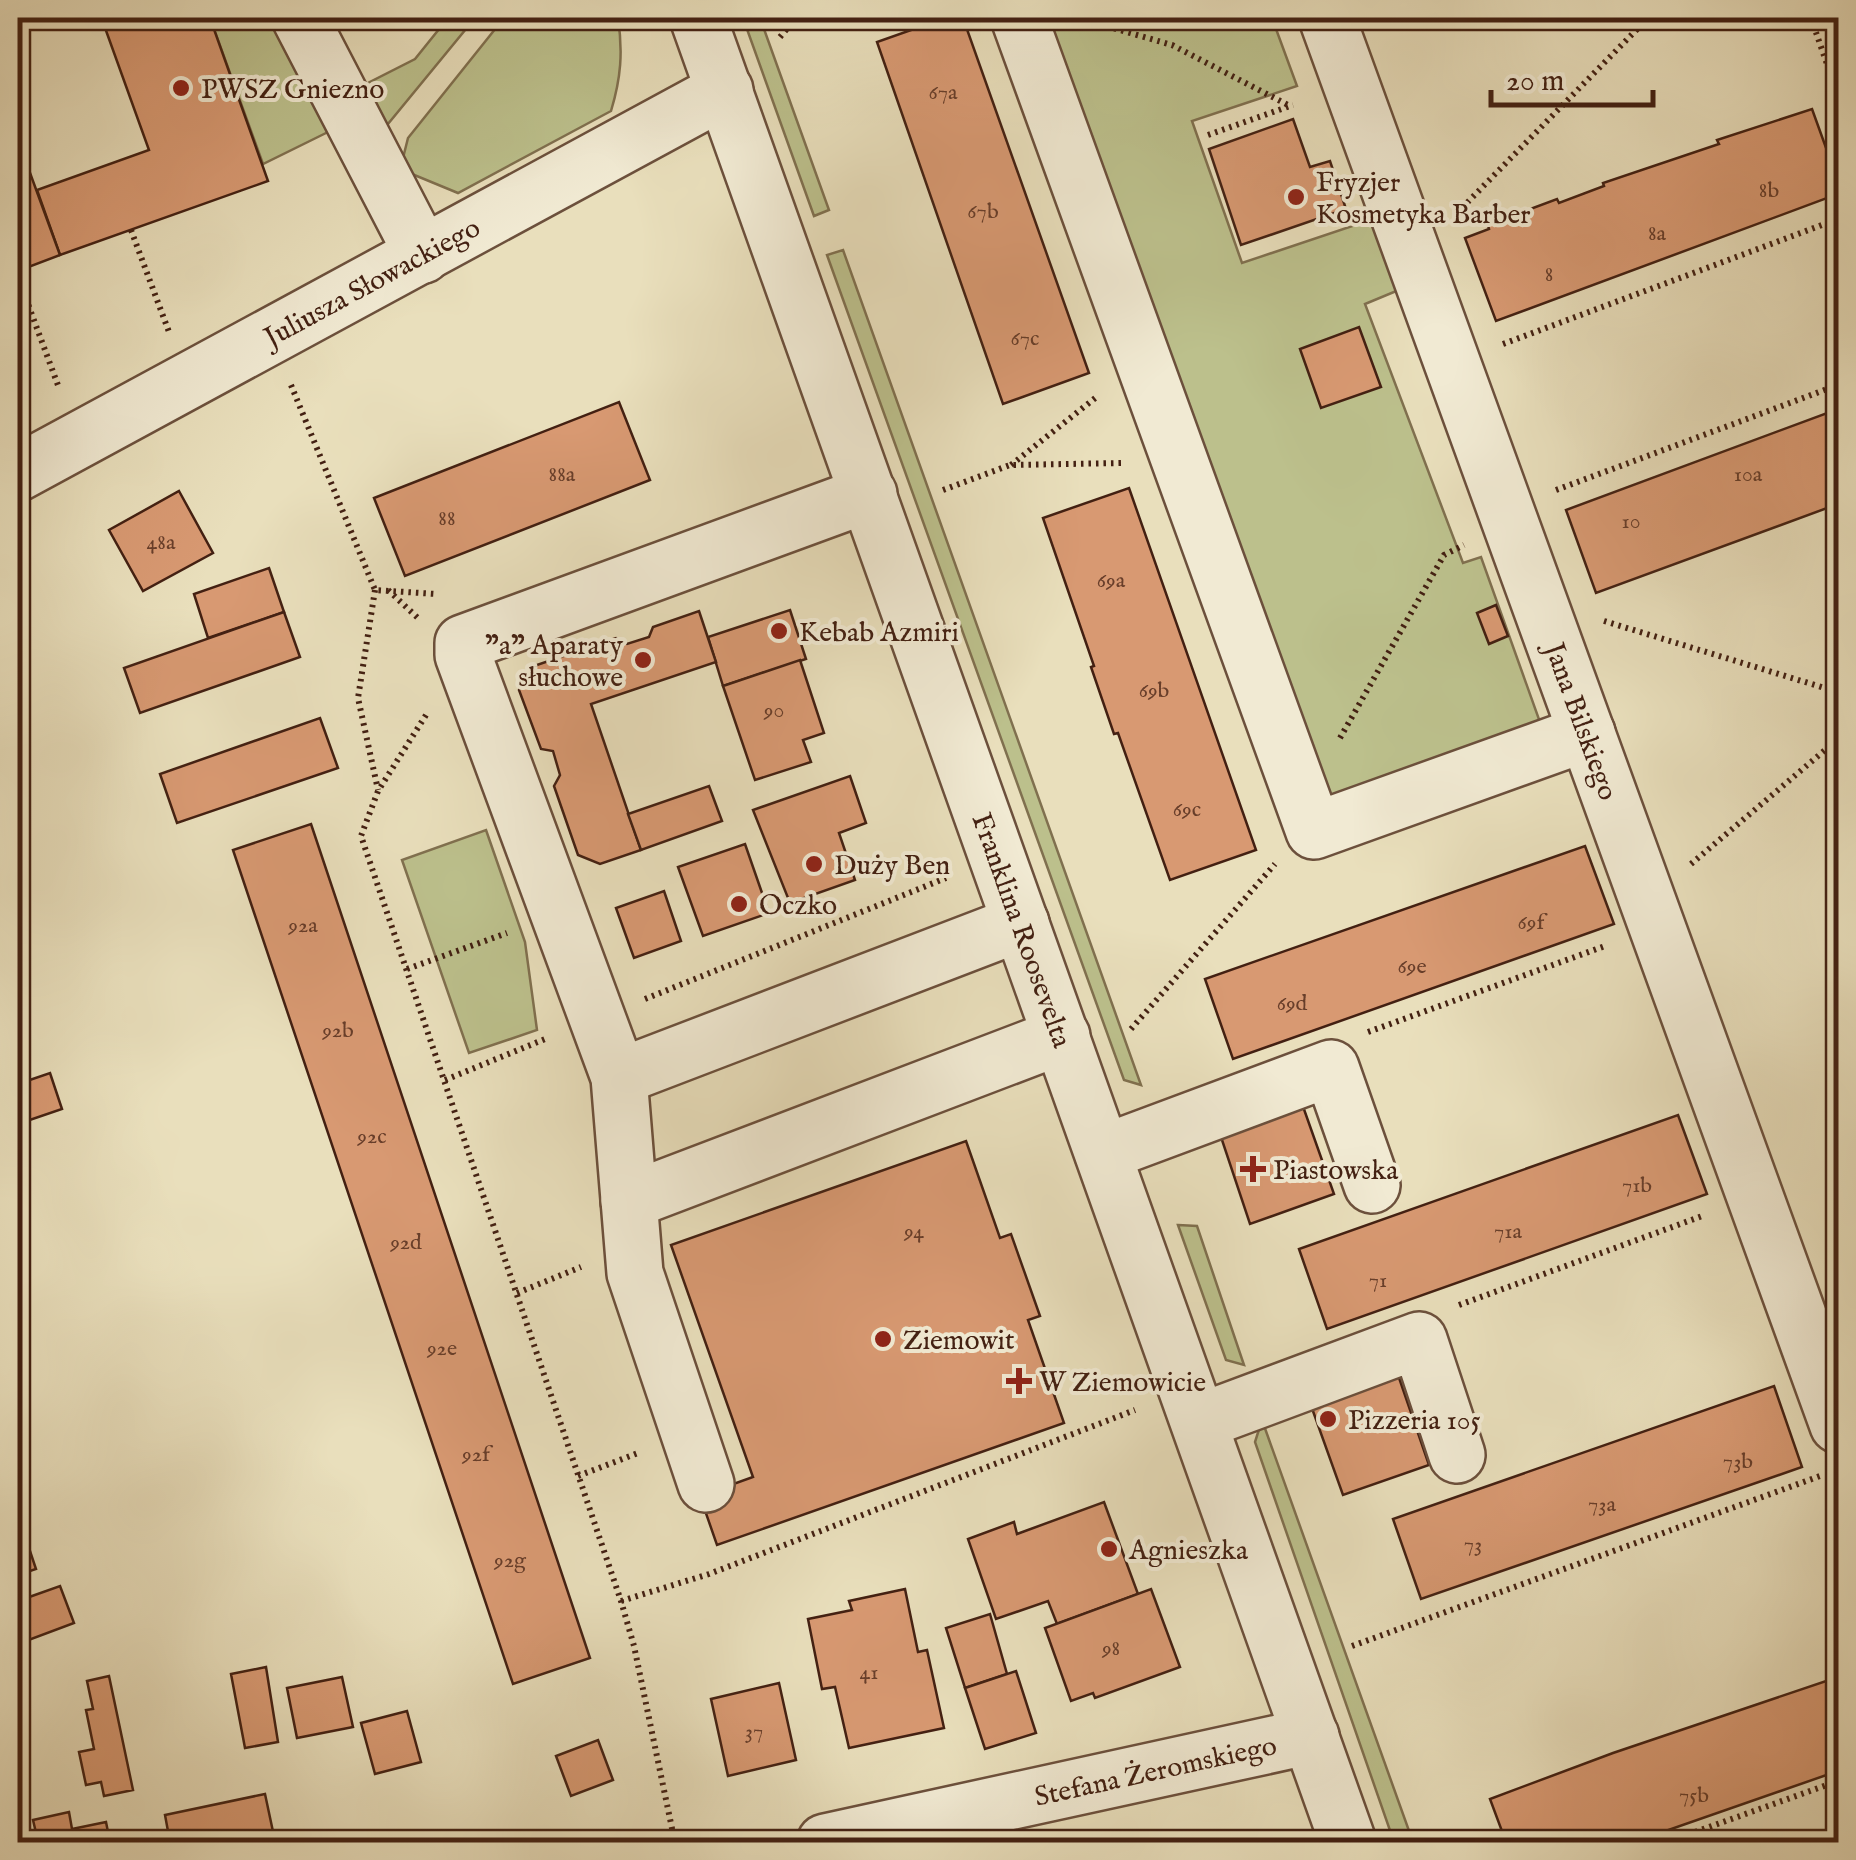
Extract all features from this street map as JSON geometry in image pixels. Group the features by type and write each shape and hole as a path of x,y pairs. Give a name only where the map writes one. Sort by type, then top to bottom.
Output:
{"street":[{"path":"300,18 423,254"},
{"name":"Franklina Roosevelta","path":"698,18 1348,1842"},
{"path":"1019,18 1318,813 1587,733"},
{"name":"Jana Bilskiego","path":"1327,18 1525,509 1587,733 1838,1425"},
{"name":"Juliusza Słowackiego","path":"18,474 724,90"},
{"path":"706,1484 634,1273 619,1077 464,654 464,642 869,494"},
{"path":"619,1077 1022,923"},
{"path":"628,1201 1062,1036"},
{"path":"1103,1153 1331,1068 1372,1186"},
{"path":"1198,1422 1419,1340 1458,1455"},
{"name":"Stefana Żeromskiego","path":"824,1842 1310,1736"}],"path":[{"path":"780,38 796,18"},
{"path":"1078,18 1172,44 1290,106"},
{"path":"1444,227 1648,18"},
{"path":"1811,18 1838,96"},
{"path":"1208,136 1304,101"},
{"path":"1488,350 1838,219"},
{"path":"131,230 174,344"},
{"path":"18,277 65,404"},
{"path":"286,374 375,590 358,698 378,790"},
{"path":"1010,466 1112,385"},
{"path":"1132,1029 1280,858 1335,835 1318,813 1444,555 1525,509 1838,385"},
{"path":"944,490 1010,466 1140,462"},
{"path":"375,590 440,594"},
{"path":"1602,621 1838,692"},
{"path":"464,654 378,790 361,836 620,1601 634,1646 674,1838"},
{"path":"1642,884 1693,863 1838,739"},
{"path":"444,1080 946,878"},
{"path":"407,969 560,914"},
{"path":"1367,1032 1611,944"},
{"path":"1444,1310 1707,1214"},
{"path":"620,1601 709,1574 1135,1410"},
{"path":"1352,1646 1821,1475"},
{"path":"1667,1842 1838,1781"}],"green space":[{"path":"210,18 275,18 330,131 263,164"},
{"path":"448,18 475,18 383,130 360,87 415,59"},
{"path":"504,18 618,18 620,65 611,111 458,193 407,172 402,162 408,138"},
{"path":"743,18 760,18 829,210 814,216"},
{"path":"1032,18 1272,18 1297,86 1192,121 1242,263 1382,216 1406,287 1365,304 1463,563 1481,557 1541,725 1322,813"},
{"path":"843,250 1141,1085 1124,1080 827,255"},
{"path":"486,830 525,942 537,1030 469,1053 402,860"},
{"path":"1178,1225 1197,1226 1244,1365 1226,1360"},
{"path":"1262,1420 1413,1842 1394,1842 1255,1442"}],"building":[{"name":"PWSZ Gniezno","path":"127,18 210,18 268,181 60,255 37,190 149,150 104,25"},
{"path":"945,18 963,18 1089,373 1003,404 877,42"},
{"path":"1379,18 1427,18 1383,29"},
{"path":"1812,109 1838,181 1838,194 1496,321 1465,238 1557,199 1559,203 1604,186 1603,183 1719,144 1717,140"},
{"path":"1293,119 1310,167 1330,161 1346,209 1241,245 1209,149"},
{"path":"18,140 60,255 18,271"},
{"path":"1359,327 1381,387 1321,408 1300,349"},
{"path":"619,402 650,480 405,576 374,498"},
{"path":"1838,409 1838,504 1596,593 1566,510"},
{"path":"1129,488 1256,850 1170,880 1118,733 1114,734 1043,518"},
{"path":"179,491 213,553 143,591 109,530"},
{"path":"269,568 284,612 208,638 194,594"},
{"path":"1496,605 1508,636 1489,644 1477,613"},
{"path":"790,610 806,659 723,686 708,637"},
{"path":"699,611 716,662 591,704 641,850 600,864 578,855 554,786 560,775 553,751 541,749 519,690 528,668 616,638 627,644 649,637 653,627"},
{"path":"284,612 300,657 140,713 124,668"},
{"path":"800,660 824,733 803,740 811,762 755,780 723,686"},
{"path":"320,718 338,768 177,823 160,774"},
{"path":"850,776 866,823 839,833 855,880 790,903 753,810"},
{"path":"709,786 722,821 641,850 628,814"},
{"path":"311,824 590,1658 513,1684 233,850"},
{"path":"745,844 769,913 703,936 678,867"},
{"path":"1585,846 1614,924 1233,1059 1205,979"},
{"path":"664,891 681,941 634,958 616,908"},
{"path":"50,1073 62,1109 18,1124 18,1084"},
{"path":"1300,1098 1334,1194 1250,1224 1218,1128"},
{"path":"1678,1115 1707,1194 1327,1329 1299,1249"},
{"path":"966,1141 1000,1238 1011,1234 1040,1316 1028,1320 1064,1423 717,1545 700,1496 753,1477 671,1245"},
{"path":"1396,1369 1429,1465 1343,1495 1309,1400"},
{"path":"1774,1386 1802,1467 1421,1599 1393,1519"},
{"path":"1104,1502 1138,1594 1057,1624 1048,1601 996,1619 968,1539 1014,1522 1017,1534"},
{"path":"18,1515 36,1569 18,1575"},
{"path":"60,1586 74,1623 18,1644 18,1601"},
{"path":"905,1589 918,1652 927,1650 944,1728 849,1748 835,1687 822,1689 808,1619 852,1610 849,1601"},
{"path":"1151,1589 1180,1667 1095,1698 1093,1693 1071,1701 1045,1628"},
{"path":"990,1614 1007,1674 965,1688 946,1628"},
{"path":"266,1667 278,1742 245,1748 231,1674"},
{"path":"1016,1671 1036,1733 985,1749 965,1688"},
{"path":"109,1676 133,1790 104,1796 101,1782 86,1785 79,1752 94,1749 86,1710 93,1709 87,1681"},
{"path":"342,1677 353,1727 297,1738 287,1688"},
{"path":"1838,1677 1838,1771 1634,1842 1506,1842 1490,1799"},
{"path":"779,1683 796,1760 728,1776 711,1699"},
{"path":"407,1711 421,1762 375,1774 361,1723"},
{"path":"598,1740 613,1780 571,1796 556,1756"},
{"path":"265,1794 275,1841 170,1842 165,1815"},
{"path":"69,1812 72,1829 106,1822 110,1842 27,1842 26,1839 37,1837 33,1820"}],"place":[{"name":"PWSZ Gniezno","path":"181,88"},
{"name":"Fryzjer Kosmetyka Barber","path":"1296,197"},
{"name":"Kebab Azmiri","path":"779,631"},
{"name":"\"a\" Aparaty słuchowe","path":"643,660"},
{"name":"Duży Ben","path":"814,864"},
{"name":"Oczko","path":"739,904"},
{"name":"Piastowska","path":"1253,1169"},
{"name":"Ziemowit","path":"883,1339"},
{"name":"W Ziemowicie","path":"1019,1381"},
{"name":"Pizzeria 105","path":"1328,1419"},
{"name":"Agnieszka","path":"1109,1549"}]}
